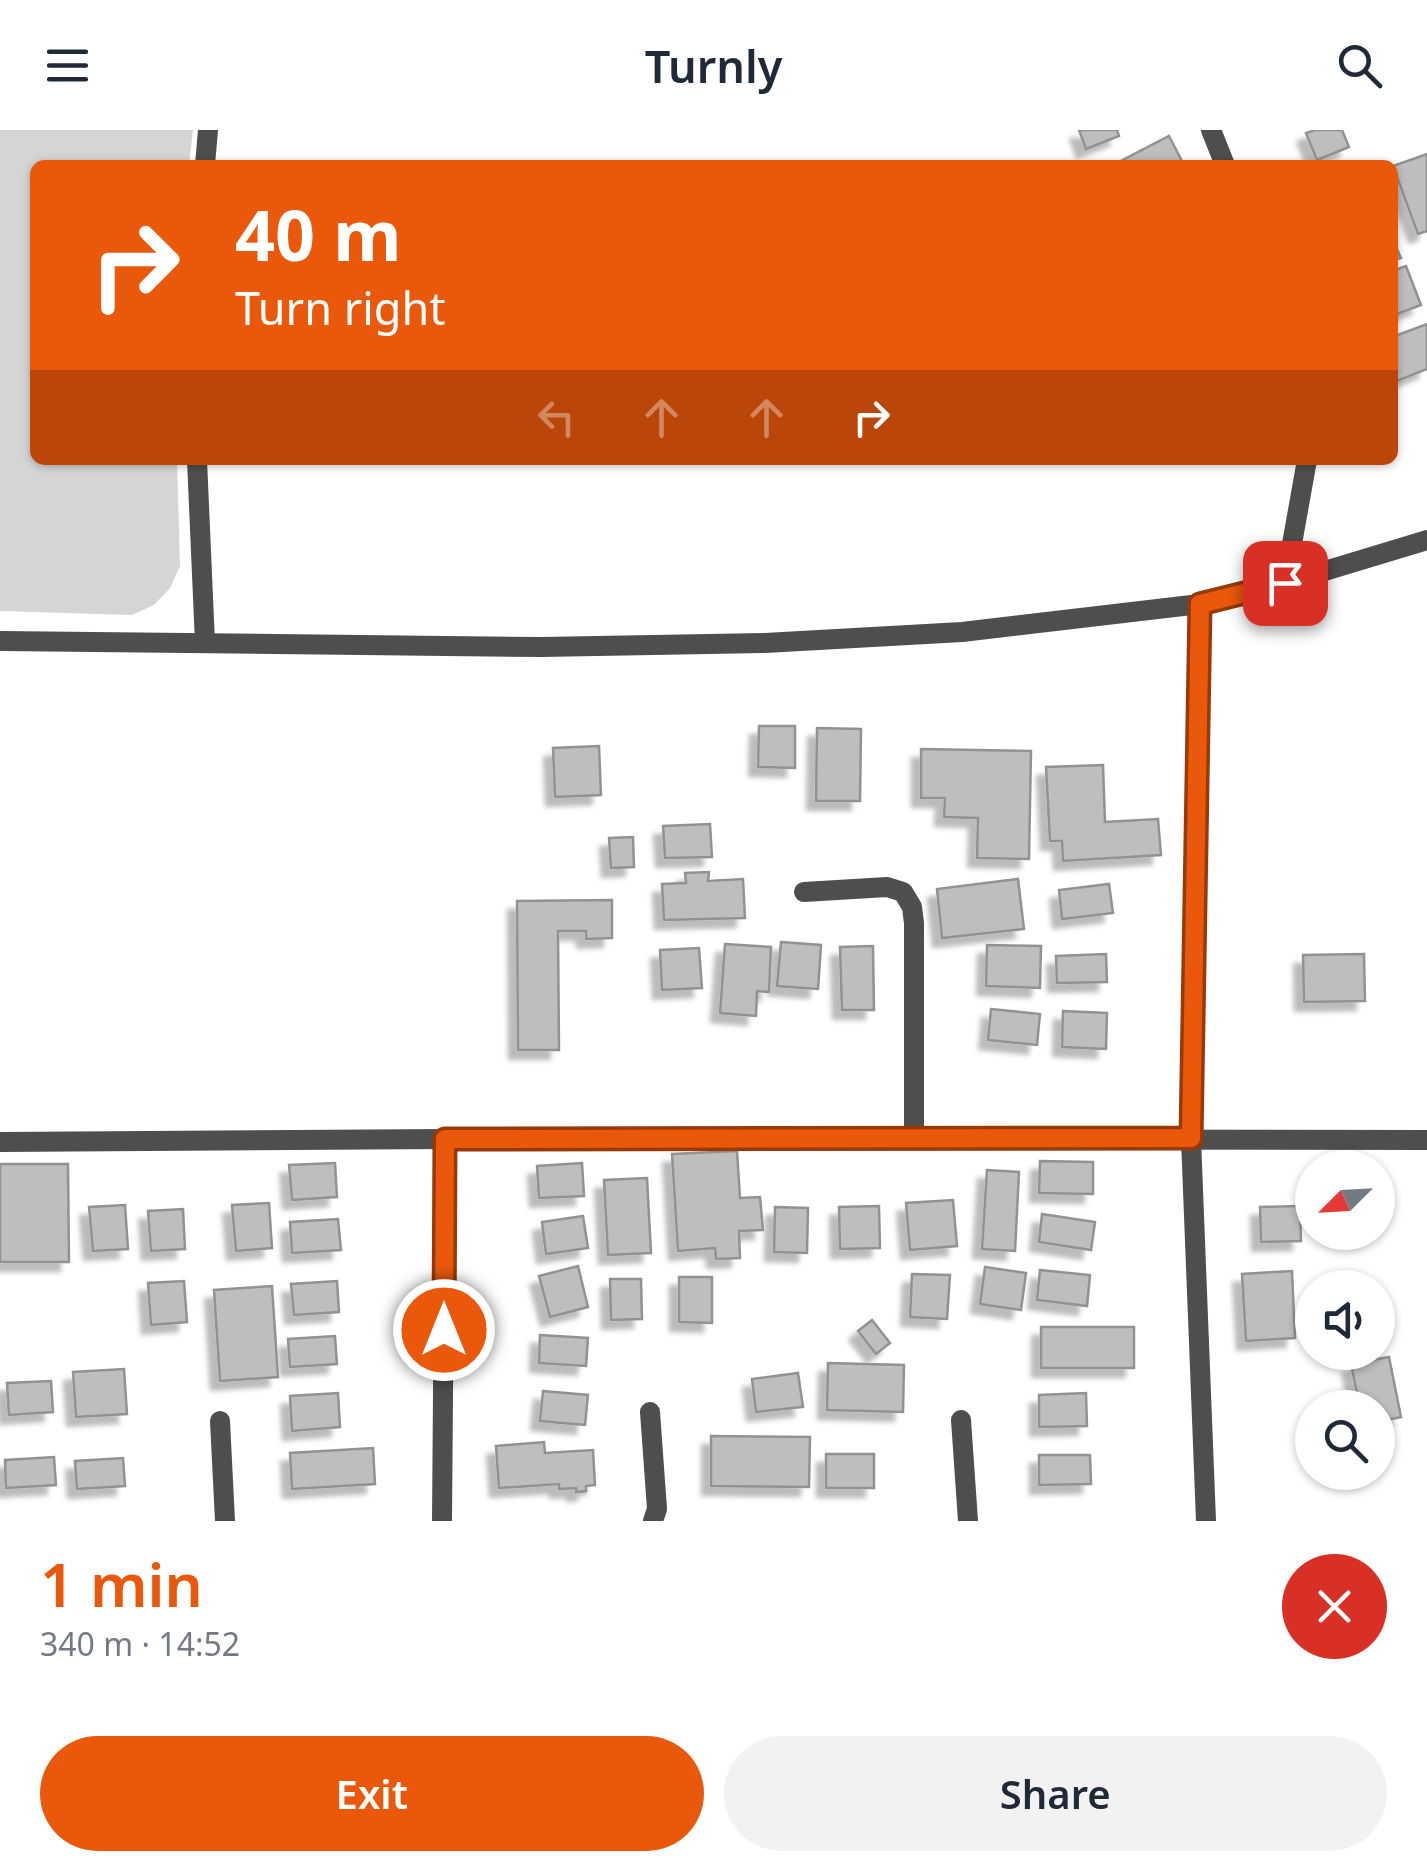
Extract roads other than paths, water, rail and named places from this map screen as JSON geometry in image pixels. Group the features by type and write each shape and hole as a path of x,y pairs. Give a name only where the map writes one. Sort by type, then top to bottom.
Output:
{"street":[{"path":"205,160 208,130"},
{"path":"1211,130 1223,160"},
{"path":"197,465 205,643"},
{"path":"1285,583 1307,465"},
{"path":"0,641 541,647 765,643 962,632 1200,604 1427,540"},
{"path":"1200,604 1191,1138 1206,1521"},
{"path":"804,892 887,887 903,892 912,908 914,1139"},
{"path":"442,1521 445,1139"},
{"path":"0,1142 1427,1140"},
{"path":"650,1412 656,1509 653,1521"},
{"path":"961,1420 968,1521"},
{"path":"220,1421 225,1521"}]}
